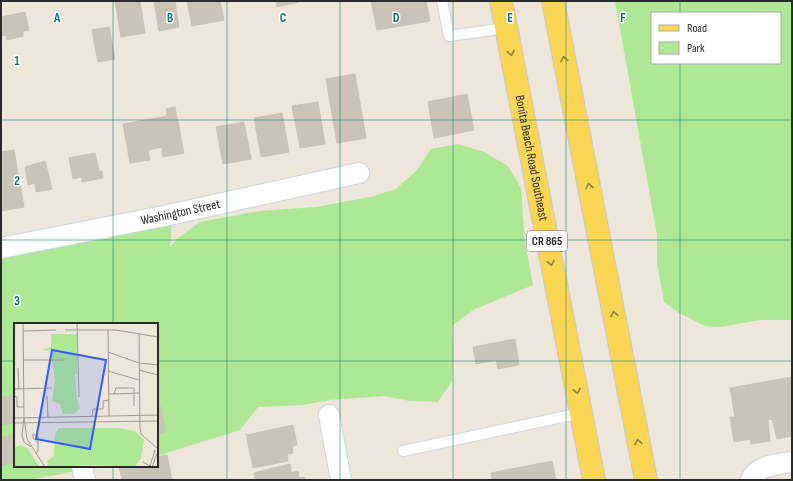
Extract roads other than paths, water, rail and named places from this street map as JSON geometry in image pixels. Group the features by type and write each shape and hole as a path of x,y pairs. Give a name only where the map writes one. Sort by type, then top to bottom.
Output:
{"main road":[{"name":"Bonita Beach Road Southeast","path":"501,1 594,480"},
{"path":"553,1 646,480"}],"street":[{"name":"Washington Street","path":"1,248 164,216 359,173"},
{"path":"329,415 341,480"},
{"path":"751,480 752,476 764,468 792,462"},
{"path":"82,467 85,480"}],"lane":[{"path":"442,1 449,36 506,28"},
{"path":"403,451 581,413"}]}
